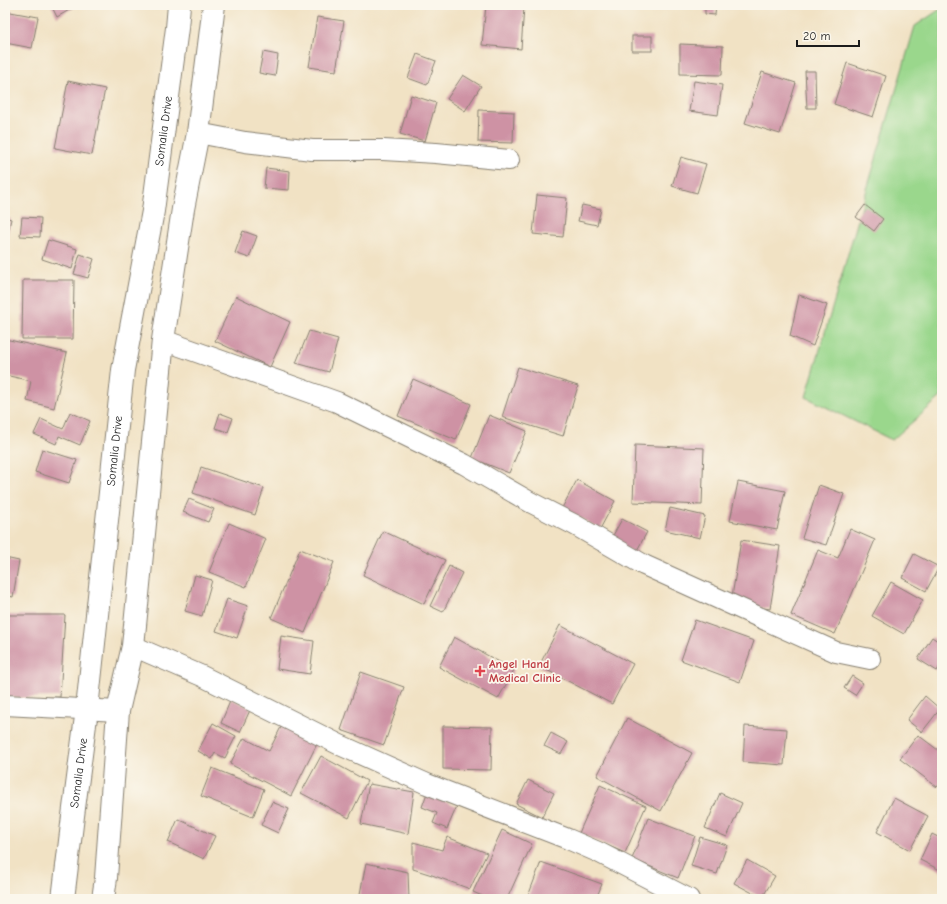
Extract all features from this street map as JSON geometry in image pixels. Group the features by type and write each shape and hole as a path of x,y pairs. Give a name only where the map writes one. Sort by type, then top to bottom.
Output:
{"main road":[{"name":"Somalia Drive","path":"63,899 87,709 123,370 153,211 179,5"},
{"path":"103,899 106,878 118,710 133,646 163,340 183,209 198,134 214,5"}],"street":[{"path":"198,134 245,142 312,150 383,150 436,153 509,160"},
{"path":"163,340 338,402 464,464 644,565 836,652 870,659"},
{"path":"133,646 202,676 340,745 427,784 598,852 689,899"},
{"path":"5,705 118,710"}],"green space":[{"path":"942,8 942,396 892,440 806,397 915,26"}],"building":[{"path":"51,5 78,5 57,17"},
{"path":"486,5 524,7 521,49 482,45"},
{"path":"700,5 716,5 715,15 705,14 705,7 700,7"},
{"path":"5,11 38,17 32,48 5,43"},
{"path":"317,17 344,21 336,71 309,67"},
{"path":"632,36 652,36 652,51 632,51"},
{"path":"680,44 723,46 722,75 680,74"},
{"path":"263,52 278,55 275,76 259,73"},
{"path":"417,54 436,61 427,85 408,78"},
{"path":"847,63 886,76 873,117 834,104"},
{"path":"805,71 815,71 816,108 807,108"},
{"path":"762,72 796,83 780,134 745,123"},
{"path":"463,75 481,86 465,111 447,99"},
{"path":"68,81 105,89 92,155 55,148"},
{"path":"694,81 722,85 718,115 689,111"},
{"path":"411,95 436,103 425,141 400,134"},
{"path":"479,110 514,112 513,143 478,142"},
{"path":"681,157 706,164 697,193 672,186"},
{"path":"266,168 290,171 289,190 264,188"},
{"path":"537,195 567,198 563,237 533,234"},
{"path":"582,205 601,209 597,225 578,221"},
{"path":"865,205 883,219 874,231 856,217"},
{"path":"5,217 11,219 6,241 5,240"},
{"path":"22,217 41,218 40,237 20,236"},
{"path":"243,231 257,236 249,258 235,253"},
{"path":"48,240 77,249 72,269 42,259"},
{"path":"80,254 94,259 88,278 74,274"},
{"path":"23,280 74,280 73,339 22,339"},
{"path":"799,295 827,305 813,346 790,336"},
{"path":"236,296 290,322 270,367 215,341"},
{"path":"309,331 338,339 329,372 296,363"},
{"path":"5,339 67,353 54,408 27,401 31,381 5,375"},
{"path":"518,367 578,386 563,436 502,417"},
{"path":"413,379 471,404 456,440 398,416"},
{"path":"70,412 90,421 80,445 59,436 56,444 34,434 41,419 63,429"},
{"path":"220,413 233,418 228,432 215,428"},
{"path":"489,415 527,431 509,473 472,458"},
{"path":"635,445 704,448 702,505 633,502"},
{"path":"42,449 77,460 69,483 35,472"},
{"path":"201,467 264,488 255,515 193,493"},
{"path":"577,480 615,501 600,529 562,508"},
{"path":"738,482 785,491 777,530 730,521"},
{"path":"819,485 844,494 826,545 802,538"},
{"path":"189,499 214,509 208,522 183,512"},
{"path":"670,508 705,516 700,538 665,530"},
{"path":"622,519 647,532 635,554 610,541"},
{"path":"229,523 266,539 246,587 209,572"},
{"path":"850,529 875,540 835,634 791,615 818,550 838,558"},
{"path":"383,531 445,560 424,604 363,575"},
{"path":"741,540 780,546 770,609 731,603"},
{"path":"300,549 334,562 305,633 271,618"},
{"path":"914,554 939,567 926,591 902,578"},
{"path":"5,558 19,561 13,597 5,595"},
{"path":"449,566 462,573 443,612 430,606"},
{"path":"195,575 212,580 202,616 185,611"},
{"path":"891,582 923,600 904,634 872,616"},
{"path":"227,599 248,606 237,638 216,631"},
{"path":"5,615 65,615 60,697 7,698 5,692"},
{"path":"695,620 754,641 740,682 681,660"},
{"path":"560,625 633,664 612,704 539,666"},
{"path":"281,636 314,641 310,674 277,669"},
{"name":"Angel Hand Medical Clinic","path":"454,637 514,670 498,699 439,667"},
{"path":"932,637 942,644 942,663 937,671 918,659"},
{"path":"361,672 404,687 384,745 341,730"},
{"path":"852,676 863,683 855,695 844,688"},
{"path":"925,696 940,709 922,732 907,720"},
{"path":"231,699 251,708 240,732 221,723"},
{"path":"627,718 692,753 661,811 597,776"},
{"path":"213,723 236,736 225,758 215,753 212,759 198,751"},
{"path":"283,723 318,742 291,796 230,764 244,738 269,751"},
{"path":"443,726 492,727 491,770 443,769"},
{"path":"745,726 787,729 784,765 743,762"},
{"path":"551,733 568,742 561,754 544,746"},
{"path":"918,735 942,753 942,781 937,787 900,759"},
{"path":"321,756 367,781 349,818 301,793"},
{"path":"212,768 264,789 253,817 201,796"},
{"path":"528,780 554,793 542,817 516,804"},
{"path":"369,784 414,792 408,834 361,824"},
{"path":"600,785 646,806 625,853 579,833"},
{"path":"427,793 457,806 447,829 433,823 437,813 422,807"},
{"path":"720,793 742,803 727,837 705,828"},
{"path":"894,798 928,816 910,850 877,832"},
{"path":"272,802 289,809 278,833 261,825"},
{"path":"648,818 695,836 678,878 632,859"},
{"path":"178,819 215,836 204,859 168,842"},
{"path":"502,830 532,844 507,899 489,899 473,892"},
{"path":"932,834 942,839 942,871 920,860"},
{"path":"447,837 487,853 470,889 413,869 413,842 442,850"},
{"path":"700,837 727,845 717,874 691,866"},
{"path":"747,860 775,876 762,898 734,883"},
{"path":"541,862 602,884 596,899 527,899"},
{"path":"366,863 408,872 409,899 359,899"}],"place":[{"name":"Angel Hand Medical Clinic","path":"480,671"}]}
